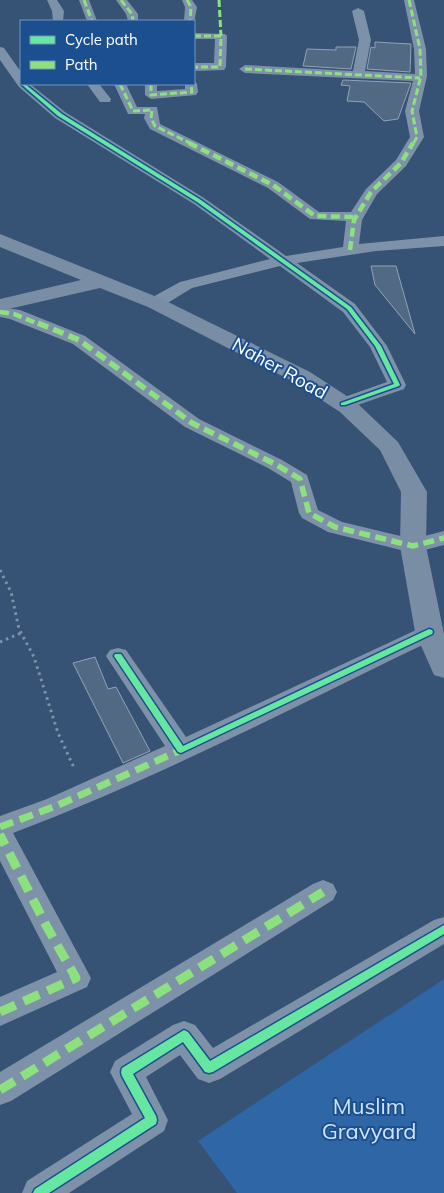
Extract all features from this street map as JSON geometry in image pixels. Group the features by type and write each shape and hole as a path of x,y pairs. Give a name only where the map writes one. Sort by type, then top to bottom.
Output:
{"main road":[{"name":"Naher Road","path":"0,240 155,302 302,377 343,404 390,447 414,492 413,546 429,632 444,668"},
{"path":"0,305 102,281"}],"street":[{"path":"52,0 58,11 58,20"},
{"path":"84,0 92,20"},
{"path":"121,0 132,14 133,20"},
{"path":"187,0 191,7 190,20"},
{"path":"349,0 359,13 365,40 358,75"},
{"path":"350,250 355,217 371,192 401,163 417,137 412,111 420,78 420,49 406,0"},
{"path":"195,36 221,36 220,68 195,67"},
{"path":"0,51 20,79"},
{"path":"245,69 420,78"},
{"path":"25,85 60,115 199,200 349,308 378,346 397,385 343,404"},
{"path":"94,85 105,99"},
{"path":"120,85 133,111 152,110 151,118 155,126 273,185 315,216 355,217"},
{"path":"151,85 152,95 192,92 191,85"},
{"path":"155,302 186,285 282,261 376,246 444,241"},
{"path":"0,312 14,314 79,340 192,423 275,464 300,480 309,513 335,527 413,546 444,538"},
{"path":"0,827 84,794 181,750 429,632"},
{"path":"118,656 181,750"},
{"path":"0,834 47,927 76,978 0,1012"},
{"path":"0,1090 322,892"},
{"path":"39,1193 152,1120 126,1072 184,1036 208,1068 444,929"}],"path":[{"path":"0,570 11,592 21,633 34,657 58,733 72,761 84,794"},
{"path":"0,642 21,633"}],"green space":[{"name":"Muslim Gravyard","path":"444,979 444,1193 237,1193 198,1141"}],"building":[{"path":"375,42 411,44 410,72 367,69 371,47 375,48"},
{"path":"336,47 356,47 351,69 303,66 307,49 336,50"},
{"path":"343,80 411,83 398,119 384,121 364,102 347,101 350,86 341,85"},
{"path":"371,266 396,266 415,334 375,285"},
{"path":"95,657 108,689 116,687 150,751 123,763 73,663"}],"marked path":[{"path":"84,0 92,20"},
{"path":"121,0 132,14 133,20"},
{"path":"187,0 191,7 190,20"},
{"path":"219,0 221,36"},
{"path":"350,250 354,220 371,192 401,163 417,137 412,111 421,76 420,49 409,0"},
{"path":"195,36 221,36 220,67 195,67"},
{"path":"245,69 420,78"},
{"path":"120,85 133,111 152,110 151,118 155,126 273,185 315,216 355,217"},
{"path":"151,85 151,95 192,92 191,85"},
{"path":"0,312 14,314 79,340 192,423 275,464 300,479 309,513 335,527 413,546 444,538"},
{"path":"0,827 56,806 181,750"},
{"path":"0,834 47,927 76,978 0,1012"},
{"path":"0,1090 323,892"}],"cycle path":[{"path":"24,85 60,115 199,201 349,308 378,346 397,385 343,404"},
{"path":"118,656 181,750 429,632"},
{"path":"39,1193 152,1120 126,1072 184,1035 209,1068 444,929"}]}
